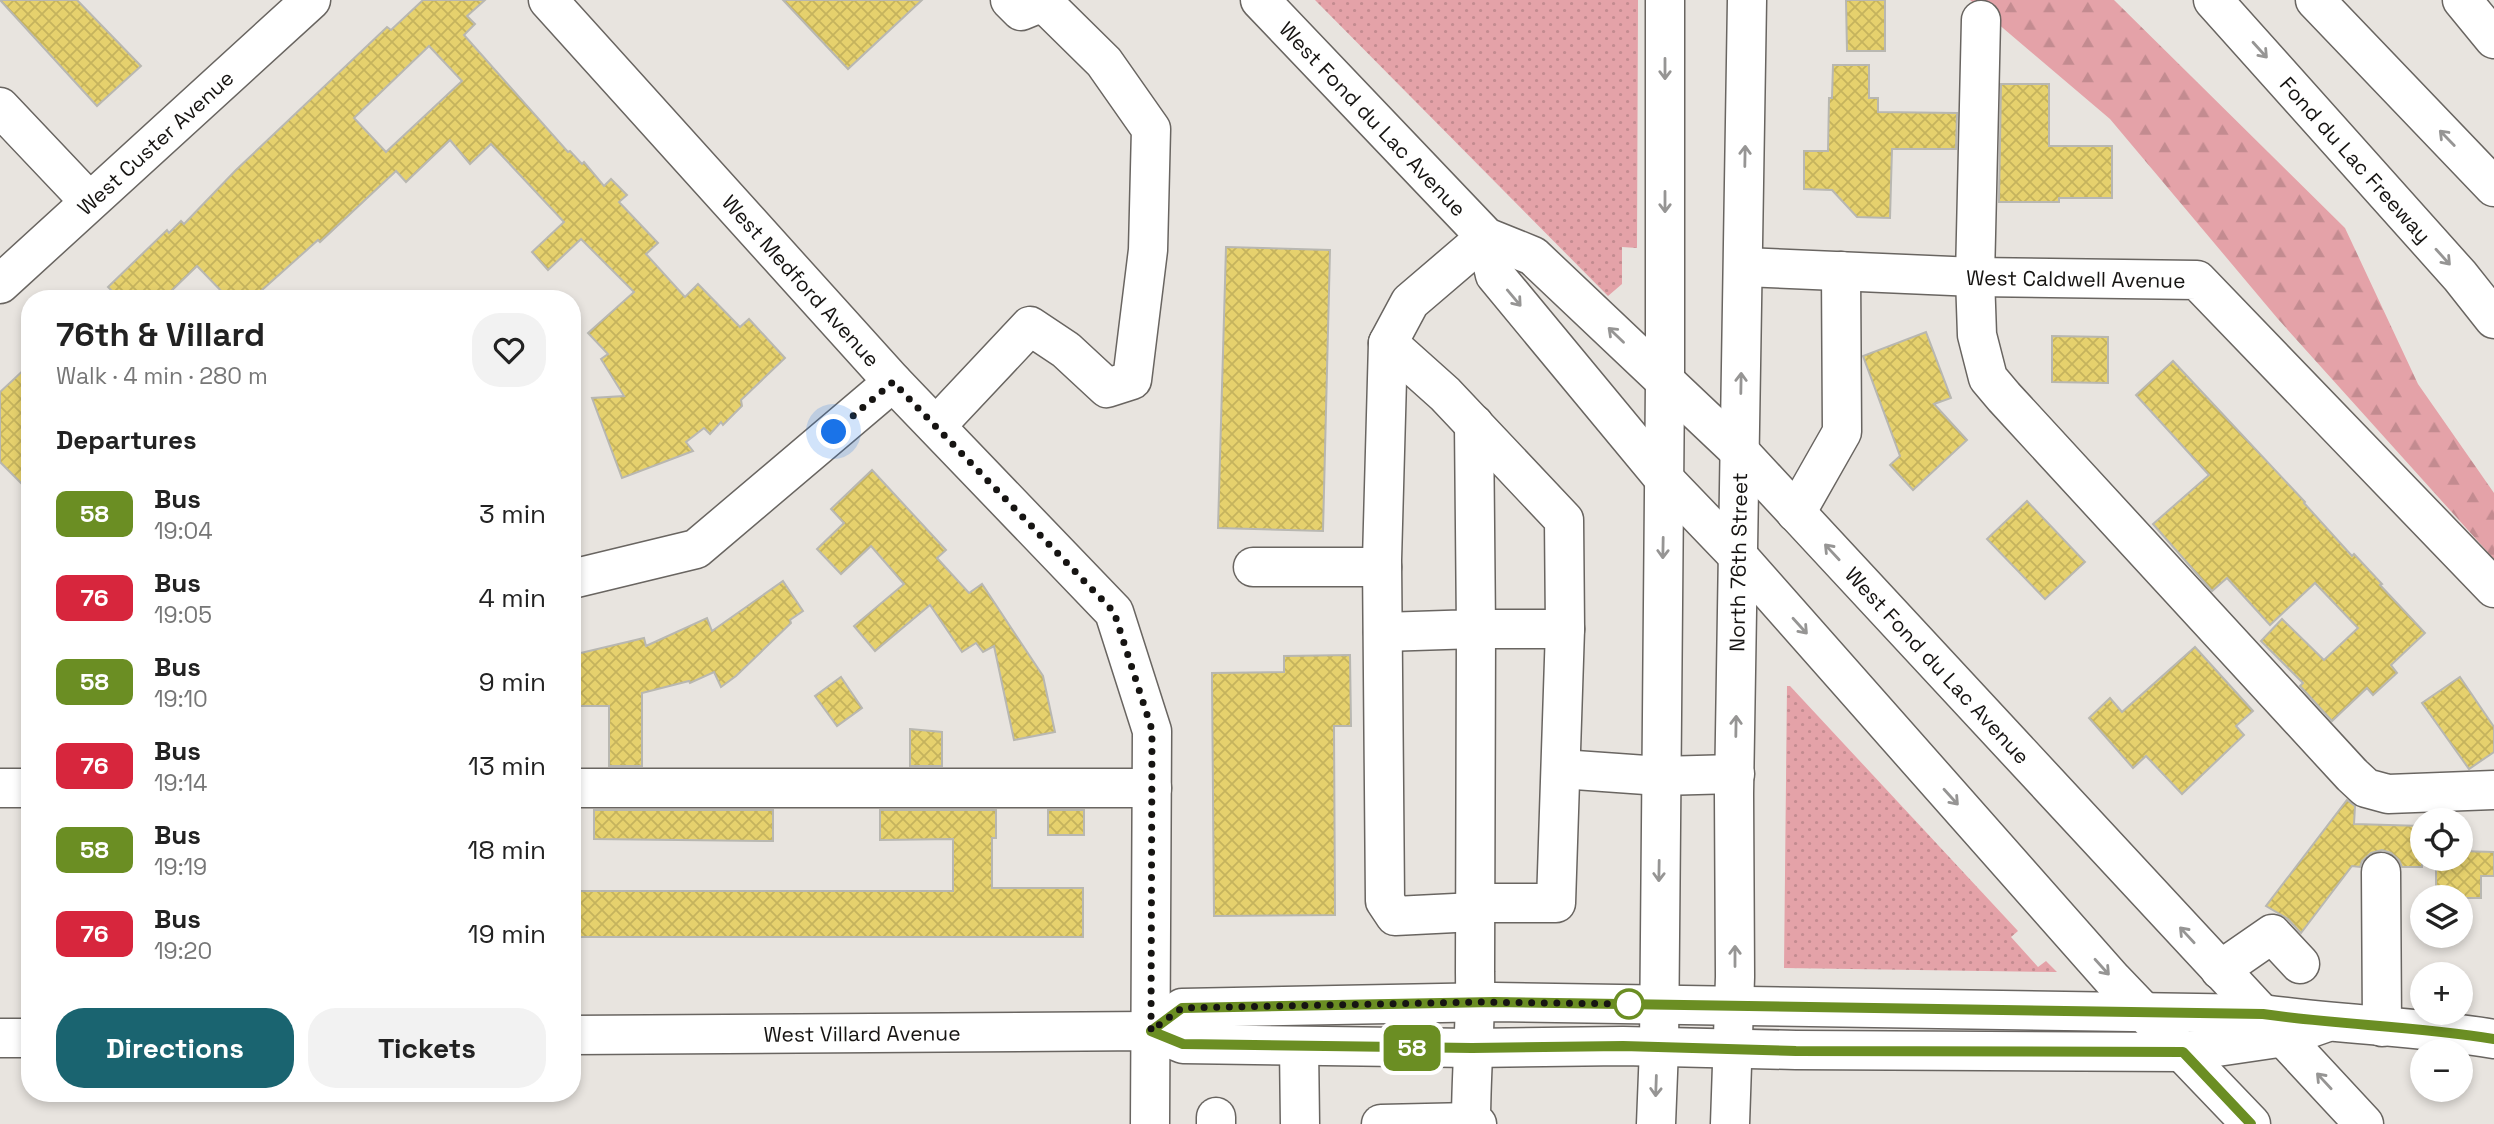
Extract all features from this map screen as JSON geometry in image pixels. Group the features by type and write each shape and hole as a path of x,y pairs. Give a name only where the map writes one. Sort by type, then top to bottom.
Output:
{"main road":[{"name":"West Custer Avenue","path":"0,284 311,0"},
{"name":"West Medford Avenue","path":"548,0 893,382 1114,612 1152,730 1150,1124"},
{"path":"936,426 1030,326 1066,350 1107,388 1132,380 1148,250 1151,129 1104,62 1043,2 1021,10 1010,0"},
{"name":"West Fond du Lac Avenue","path":"1260,0 1486,237 1532,256 1739,452 2364,1124"},
{"path":"1656,1124 1665,383 1665,0"},
{"name":"North 76th Street","path":"1730,1124 1735,1006 1735,774 1747,0"},
{"name":"Fond du Lac Freeway","path":"2214,0 2460,276 2494,319"},
{"path":"2315,0 2494,187"},
{"path":"2462,0 2494,39"},
{"path":"1981,20 1975,277 1978,335 1989,377 2013,407 2366,788 2388,794 2494,790"},
{"path":"0,107 89,201"},
{"path":"1388,343 1445,394 1564,520 1566,629 1556,903 1475,907 1395,916 1385,901 1382,567 1388,343 1410,302 1486,237 1495,275 1664,479 1738,557 2104,970 2251,1124"},
{"name":"West Caldwell Avenue","path":"1744,267 1975,277 2197,280 2492,586"},
{"path":"1796,513 1842,432 1841,271"},
{"path":"581,577 696,549 893,382"},
{"path":"1381,1124 1474,1123 1474,424"},
{"path":"1254,567 1382,567"},
{"path":"1383,632 1566,629"},
{"path":"1560,769 1660,776 1735,774"},
{"path":"0,788 21,788"},
{"path":"581,788 1152,788"},
{"path":"2381,872 2382,1027"},
{"path":"2220,970 2272,934 2300,964"},
{"name":"West Villard Avenue","path":"1151,1031 1182,1008 1476,1002 2145,1013 2274,1026 2325,1023 2382,1027 2494,1039"},
{"name":"West Villard Avenue","path":"581,1035 1151,1031 1183,1044 2183,1052 2274,1026"},
{"path":"0,1038 21,1038"},
{"path":"1299,1046 1300,1124"}],"green space":[{"path":"1315,0 1638,0 1637,248 1622,247 1622,284 1608,296"},
{"path":"1970,0 2114,0 2345,228 2418,384 2494,493 2494,559 2278,319 2110,119"},
{"path":"1787,686 1790,686 2018,931 2011,937 2038,967 2046,961 2057,972 1784,968"}],"building":[{"path":"0,0 77,0 141,66 97,106"},
{"path":"423,0 485,0 467,16 475,24 464,35 568,152 582,164 584,162 604,186 611,179 627,195 619,202 658,243 646,254 685,297 698,284 740,327 749,319 785,358 741,400 742,406 723,425 721,422 710,434 704,428 686,442 693,451 622,478 592,398 624,396 601,359 608,354 588,333 634,292 581,239 548,270 532,252 564,222 491,144 470,164 450,140 406,182 396,171 320,242 318,240 262,290 220,290 197,266 172,290 111,290 108,287 167,230 169,233 181,221 184,224 236,170 387,27 391,30","holes":["429,46 462,81 386,152 354,118"]},
{"path":"783,0 922,0 848,69"},
{"path":"1846,0 1885,0 1885,51 1847,51"},
{"path":"1833,65 1869,65 1869,98 1878,98 1878,112 1957,113 1956,149 1892,149 1890,218 1857,217 1832,190 1804,189 1804,151 1828,151"},
{"path":"2001,84 2049,84 2049,146 2112,146 2112,198 2059,198 2059,202 1999,202"},
{"path":"1226,247 1330,250 1323,531 1218,528"},
{"path":"1926,332 1951,398 1934,404 1967,440 1913,490 1890,465 1900,456 1863,356"},
{"path":"2052,336 2108,337 2108,383 2052,382"},
{"path":"2173,361 2425,633 2391,665 2397,673 2373,695 2367,688 2332,721 2300,686 2303,683 2261,641 2282,619 2324,660 2358,628 2315,583 2270,625 2227,578 2212,591 2153,524 2209,475 2136,395"},
{"path":"21,372 21,483 0,462 0,392"},
{"path":"872,470 946,550 937,558 969,593 982,584 1043,676 1055,732 1014,740 994,646 983,652 976,643 962,652 930,605 875,651 854,626 904,584 871,546 841,574 817,549 844,523 831,509"},
{"path":"2027,501 2085,562 2045,599 1987,539"},
{"path":"783,581 803,611 790,620 791,623 721,687 714,672 690,683 689,681 642,693 642,766 609,766 609,706 581,706 581,653 644,638 646,646 707,618 712,631"},
{"path":"2195,647 2253,711 2236,726 2244,735 2182,794 2146,756 2133,768 2089,718 2110,698 2122,712"},
{"path":"1350,655 1351,726 1334,726 1335,915 1214,916 1212,673 1284,672 1284,656"},
{"path":"841,677 862,708 837,726 815,696"},
{"path":"2460,677 2494,727 2494,752 2469,769 2422,703"},
{"path":"910,729 942,732 942,766 910,766"},
{"path":"2347,800 2355,806 2354,824 2410,826 2410,867 2402,867 2391,853 2382,850 2371,853 2362,861 2360,867 2352,866 2301,933 2288,919 2266,906"},
{"path":"594,810 773,810 773,841 594,839"},
{"path":"880,810 996,810 996,838 992,838 992,888 1083,888 1083,937 581,937 581,891 953,891 953,839 880,840"},
{"path":"1048,810 1084,810 1084,835 1048,835"},
{"path":"2473,851 2494,852 2494,876 2481,876 2481,898 2473,898 2473,885 2436,885 2436,871 2473,871"}],"bus line":[{"name":"58","path":"2251,1124 2183,1052 1183,1044 1151,1031 1182,1008 1494,1002 2263,1014 2325,1023 2469,1034 2494,1039"}],"route":[{"path":"834,432 893,382 1114,612 1152,730 1151,1031 1182,1008 1476,1002 1629,1004"}]}
